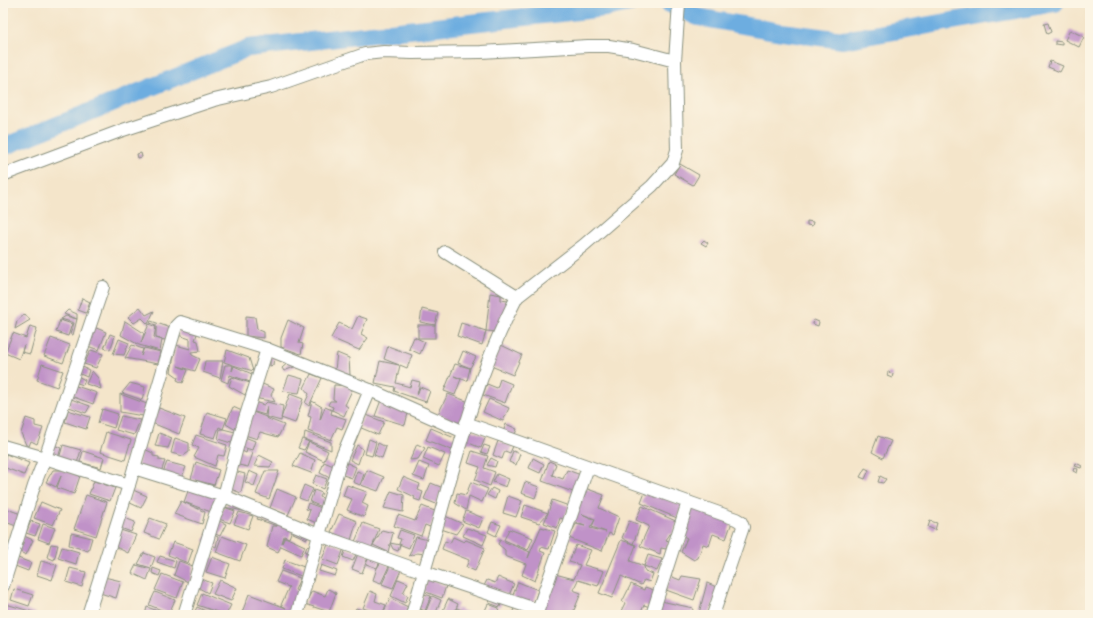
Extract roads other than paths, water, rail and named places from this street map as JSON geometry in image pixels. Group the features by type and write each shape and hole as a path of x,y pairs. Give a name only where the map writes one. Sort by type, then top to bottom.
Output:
{"street":[{"path":"412,615 465,427 488,360 517,297 584,245 652,186 673,162 677,150 675,61 679,3"},
{"path":"3,175 123,130 214,100 270,87 365,54 384,52 482,52 595,46 633,50 675,61"},
{"path":"445,252 517,297"},
{"path":"3,586 34,486 103,287"},
{"path":"88,615 178,323 267,349 465,427 588,467 736,519 741,522 744,527 713,615"},
{"path":"184,615 215,515 224,496 243,425 267,349"},
{"path":"297,615 341,459 370,390"},
{"path":"3,446 129,485"},
{"path":"134,468 224,496 319,535 538,612 588,467"},
{"path":"652,615 688,502"}],"waterway":[{"path":"3,147 248,48 605,8 630,3"},
{"path":"668,3 698,17 781,32 843,40 1055,3"}]}
